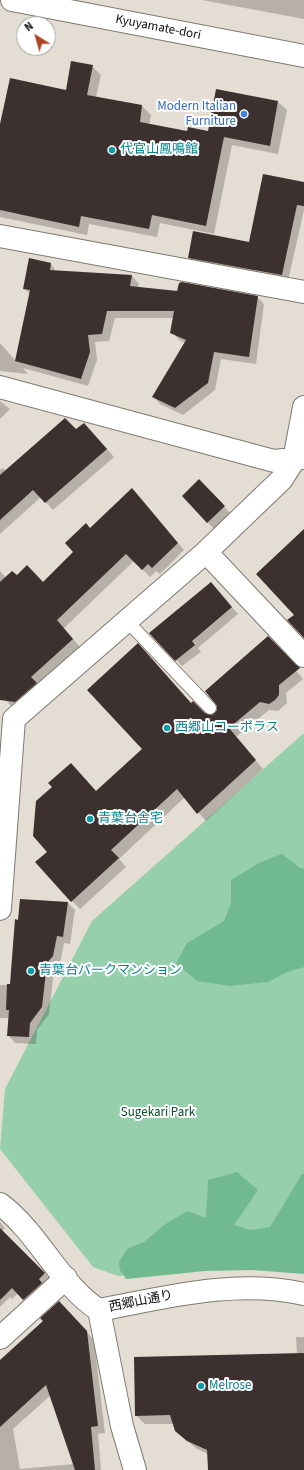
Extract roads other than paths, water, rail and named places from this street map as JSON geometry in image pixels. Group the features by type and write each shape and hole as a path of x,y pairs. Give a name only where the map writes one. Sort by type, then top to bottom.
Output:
{"street":[{"name":"Kyuyamate-dori","path":"12,0 77,6 304,56"},
{"path":"0,236 304,292"},
{"path":"0,387 274,461 299,459"},
{"path":"0,909 7,718 128,621 206,552 282,480 299,459 304,408"},
{"path":"206,552 304,656"},
{"name":"西郷山通り","path":"0,1204 15,1216 28,1230 82,1297 99,1310 196,1291 225,1288 271,1288 304,1294"},
{"path":"0,1338 66,1278"},
{"path":"99,1310 122,1426 135,1470"}],"lane":[{"path":"128,621 210,708"}],"place":[{"name":"Modern Italian Furniture","path":"244,114"},
{"name":"代官山鳳鳴館","path":"112,150"},
{"name":"西郷山コーポラス","path":"167,728"},
{"name":"青葉台舎宅","path":"90,819"},
{"name":"青葉台パークマンション","path":"31,971"},
{"name":"Melrose","path":"201,1386"}],"park label":[{"name":"Sugekari Park","path":"158,1113"}]}
